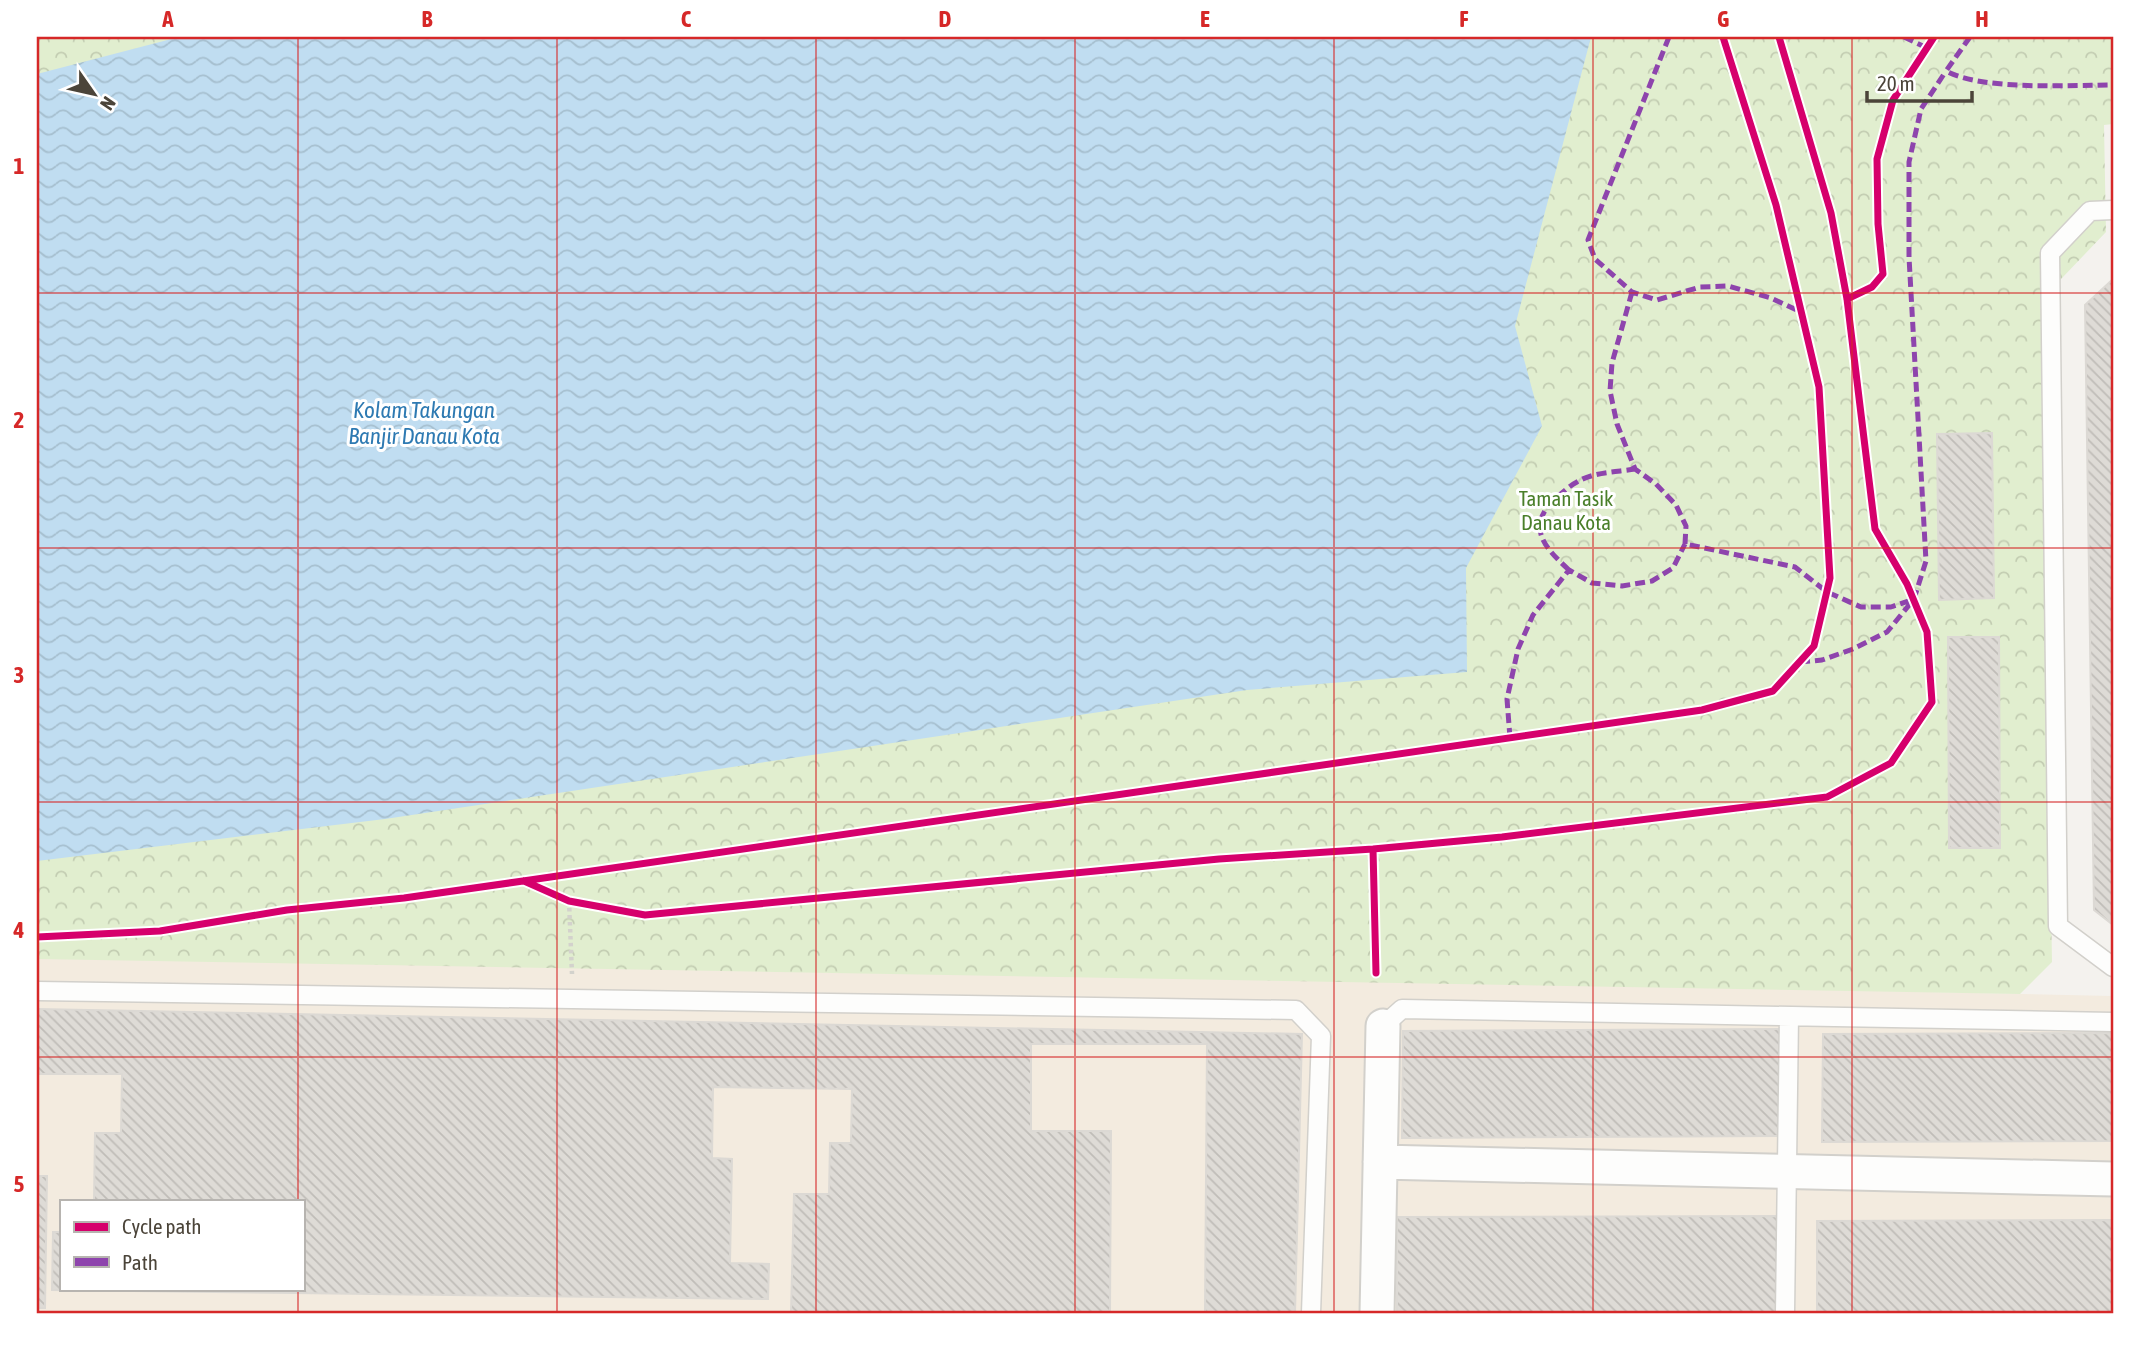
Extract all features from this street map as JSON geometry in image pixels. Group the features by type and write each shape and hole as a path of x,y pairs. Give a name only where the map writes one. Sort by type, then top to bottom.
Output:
{"street":[{"path":"1377,1313 1382,1026"},
{"path":"1380,1162 2113,1179"}],"lane":[{"path":"2113,210 2090,211 2050,253 2058,926 2113,967"},
{"path":"37,991 1296,1010 1321,1036 1311,1313"},
{"path":"1382,1026 1402,1009 2113,1022"},
{"path":"1785,1313 1789,1016"}],"path":[{"path":"558,896 582,904"},
{"path":"569,901 572,999"}],"shaded area":[{"path":"37,951 2113,996 2113,1313 37,1313"}],"green space":[{"name":"Taman Tasik Danau Kota","path":"37,37 2113,37 2113,124 2104,125 2106,232 2041,300 2052,962 2020,994 37,959"}],"water":[{"name":"Kolam Takungan Banjir Danau Kota","path":"179,37 1591,37 1515,326 1542,426 1466,568 1467,672 1247,690 385,819 37,861 37,74"}],"building":[{"path":"2113,279 2113,925 2094,910 2085,305"},
{"path":"1992,433 1994,598 1939,600 1937,434"},
{"path":"1948,637 1999,637 2000,848 1949,848"},
{"path":"37,1009 1302,1034 1295,1313 37,1313"},
{"path":"1783,1029 1783,1136 1402,1138 1403,1031"},
{"path":"2113,1033 2113,1141 1822,1142 1823,1034"},
{"path":"1031,1044 1207,1044 1205,1313 1110,1313 1111,1131 1031,1131"},
{"path":"37,1074 122,1074 121,1133 95,1133 94,1200 60,1200 60,1232 53,1232 52,1290 768,1299 769,1264 730,1263 732,1159 712,1158 713,1087 852,1089 851,1143 830,1143 829,1194 794,1194 791,1313 37,1313 37,1308 45,1308 47,1176 37,1176"},
{"path":"1778,1216 1778,1313 1397,1313 1397,1217"},
{"path":"2113,1220 2113,1313 1817,1313 1817,1221"}],"marked path":[{"path":"1669,37 1588,240 1595,259 1632,292 1657,300 1700,287 1728,286 1771,298 1801,312"},
{"path":"1904,37 1927,48"},
{"path":"1970,37 1946,71 1982,82 2004,84 2113,85"},
{"path":"1800,662 1822,660 1853,649 1887,632 1914,599 1926,561 1909,257 1909,162 1921,109 1946,71"},
{"path":"1632,292 1612,363 1610,391 1617,424 1635,469 1656,484 1676,505 1686,526 1685,544 1795,567 1827,592 1861,607 1891,607 1914,599"},
{"path":"1569,570 1552,554 1542,537 1541,519 1546,509 1566,490 1583,479 1635,469"},
{"path":"1510,738 1507,699 1518,649 1533,615 1569,570 1592,583 1622,586 1652,581 1673,568 1685,544"}],"cycle path":[{"path":"37,937 160,931 287,910 404,898 1702,710 1773,691 1814,646 1830,578 1819,387 1776,205 1723,37"},
{"path":"524,881 569,901 645,915 1219,859 1502,837 1827,797 1891,763 1932,702 1927,632 1907,584 1875,529 1847,299 1831,213 1779,37"},
{"path":"1847,299 1872,287 1883,274 1878,224 1877,159 1893,100 1934,37"},
{"path":"1373,849 1376,973"}]}
